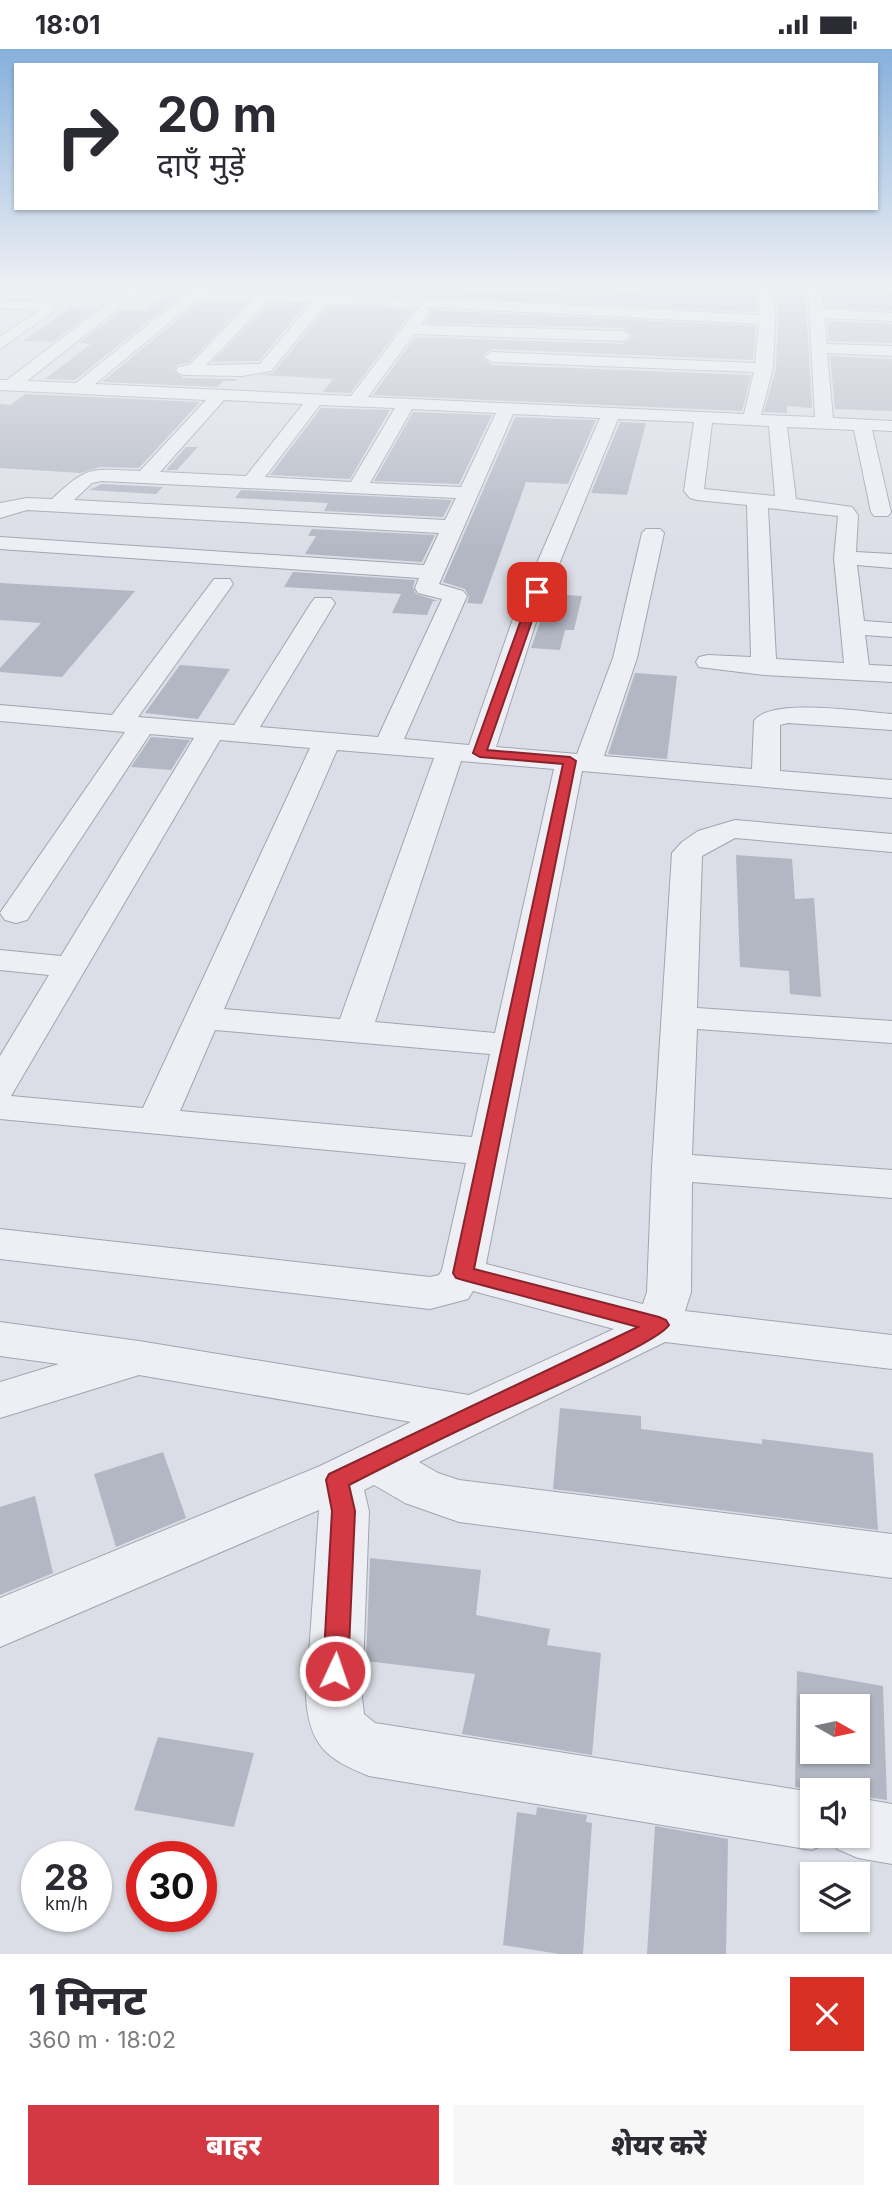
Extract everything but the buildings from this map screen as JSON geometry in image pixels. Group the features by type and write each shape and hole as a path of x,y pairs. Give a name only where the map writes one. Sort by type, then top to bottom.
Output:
{"street":[{"path":"7,391 26,376"},
{"path":"79,389 95,376"},
{"path":"356,401 375,376"},
{"path":"751,420 763,376"},
{"path":"821,376 824,423"},
{"path":"7,391 30,386 507,408 567,405 611,413 892,426"},
{"path":"464,406 475,386"},
{"path":"146,476 220,395"},
{"path":"250,484 316,399"},
{"path":"357,488 408,403"},
{"path":"387,747 455,596 426,588 507,408"},
{"path":"354,1031 465,753 579,495 611,413"},
{"path":"704,418 694,491 705,496 845,511 848,515 845,558 857,671"},
{"path":"777,421 786,503"},
{"path":"862,425 881,512"},
{"path":"55,507 86,478 102,475 468,493"},
{"path":"757,501 764,667"},
{"path":"0,512 7,506 17,504 453,527"},
{"path":"0,1244 430,1293 453,1288 463,1273 511,1045 579,761 625,658 653,533"},
{"path":"0,543 432,572"},
{"path":"845,558 892,561"},
{"path":"16,913 130,725 222,585"},
{"path":"5,1069 226,733 323,603"},
{"path":"852,627 892,630"},
{"path":"708,662 892,674"},
{"path":"766,778 767,721 774,717 786,715 891,728"},
{"path":"4,720 130,725 892,789"},
{"path":"157,1119 327,741"},
{"path":"0,1623 357,1471 472,1414 629,1342 659,1325 670,1292 671,1167 687,853 702,840 718,832 735,829 892,843"},
{"path":"0,960 72,967"},
{"path":"680,1017 892,1032"},
{"path":"202,1018 511,1045"},
{"path":"0,1107 157,1119 488,1152"},
{"path":"671,1167 892,1184"},
{"path":"463,1273 659,1325 892,1352"},
{"path":"0,1339 139,1358 472,1414"},
{"path":"0,1400 139,1358"},
{"path":"357,1471 459,1501 892,1556"},
{"path":"357,1471 344,1511 334,1697 335,1723 345,1738 369,1749 800,1819"},
{"path":"870,1830 892,1834"}],"route":[{"path":"335,1671 344,1511 337,1480 629,1342 659,1325 463,1273 570,761 480,753 526,616 537,592"}]}
